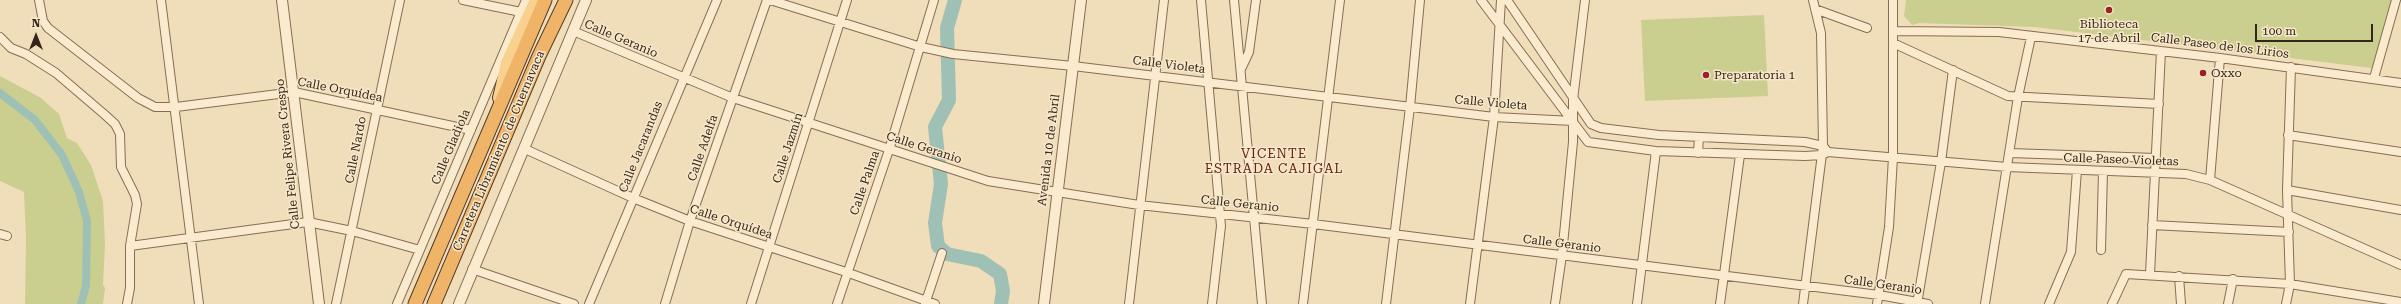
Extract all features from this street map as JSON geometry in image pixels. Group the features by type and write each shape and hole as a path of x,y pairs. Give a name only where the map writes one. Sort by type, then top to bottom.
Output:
{"highway":[{"name":"Carretera Libramiento de Cuernavaca","path":"415,304 545,0"},
{"name":"Carretera Libramiento de Cuernavaca","path":"434,304 538,56 566,0"}],"main road":[{"path":"495,114 507,64 536,0"}],"street":[{"name":"Calle Orquídea","path":"39,0 43,21 48,28 138,98 155,107 176,108 294,92 471,130"},
{"path":"160,0 176,108 190,238 199,304"},
{"name":"Calle Felipe Rivera Crespo","path":"282,0 319,304"},
{"name":"Calle Nardo","path":"336,304 400,0"},
{"path":"463,0 521,12"},
{"name":"Calle Gladiola","path":"397,304 526,0"},
{"path":"458,304 525,149 586,0"},
{"name":"Calle Jacarandas","path":"589,304 682,78 717,0"},
{"name":"Calle Violeta","path":"768,0 921,47 953,54 1073,66 1494,117 1573,121"},
{"name":"Calle Adelfa","path":"665,304 690,221 768,0"},
{"name":"Calle Jazmín","path":"751,304 847,0"},
{"name":"Calle Palma","path":"837,304 846,272 889,150 934,0"},
{"name":"Avenida 10 de Abril","path":"1044,304 1081,0"},
{"path":"1129,304 1157,76 1164,0"},
{"path":"1202,0 1207,82 1221,226 1212,304"},
{"path":"1234,0 1262,304"},
{"path":"1241,69 1249,52 1256,0"},
{"path":"1303,304 1340,0"},
{"path":"1386,304 1410,107 1420,0"},
{"path":"1481,0 1573,121 1584,138 1595,144 1656,151 1740,155 1824,151 1893,157"},
{"path":"1470,304 1494,117 1501,26 1501,0"},
{"path":"1507,0 1573,100 1592,124 1601,128 1623,131 1698,137 1805,142 1824,151"},
{"path":"1555,304 1562,256 1573,142 1573,100 1585,0"},
{"path":"1803,304 1824,151 1820,33 1813,0"},
{"path":"1877,304 1889,227 1893,157 1893,0"},
{"path":"2374,78 2396,0"},
{"path":"1815,9 1867,28"},
{"name":"Calle Geranio","path":"573,31 682,78 733,98 988,181 1140,205 1313,224 1879,295 1928,304"},
{"name":"Calle Paseo de los Lirios","path":"1893,31 1999,32 2291,67 2401,83"},
{"path":"0,37 11,48 26,54 56,73 115,124 120,134 121,167 135,195 137,204 130,246 130,288 127,304"},
{"path":"1985,304 2018,97 2031,37"},
{"path":"1893,43 2008,96 2159,104"},
{"path":"2150,274 2162,51"},
{"path":"2210,180 2220,58"},
{"path":"2286,304 2290,284 2287,190 2291,67"},
{"path":"1917,302 1941,162 1953,70"},
{"path":"2288,135 2401,152"},
{"path":"1698,137 1698,153"},
{"name":"Calle Orquídea","path":"525,149 633,198 690,221 846,272 926,303 935,304"},
{"path":"1637,304 1656,151"},
{"name":"Calle Paseo Violetas","path":"2010,153 2156,158"},
{"path":"1720,304 1740,155"},
{"name":"Calle Paseo Violetas","path":"1893,157 2007,167 2186,174 2210,180 2401,265"},
{"path":"2049,304 2071,252 2077,170"},
{"path":"2101,250 2104,171"},
{"path":"2287,190 2401,210"},
{"path":"130,246 308,222 352,231 420,250"},
{"path":"2152,225 2289,232"},
{"path":"926,303 942,253"},
{"path":"472,269 574,304"},
{"path":"2112,304 2126,274 2233,279 2290,284 2401,302"},
{"path":"2179,276 2181,304"},
{"path":"2228,304 2233,279"}],"green space":[{"path":"1906,0 2394,0 2372,68 2035,27 1919,23 1912,25 1904,16"},
{"path":"1764,15 1768,96 1645,101 1641,20"},
{"path":"0,76 41,98 59,114 67,138 77,143 91,165 103,201 105,245 103,285 105,288 103,304 25,304 26,238 24,192 0,181"}],"waterway":[{"path":"955,0 947,28 949,100 935,127 941,184 935,223 938,246 947,254 981,261 1000,274 1003,291 1001,304"},
{"path":"0,93 35,120 62,155 79,192 87,221 86,286 81,304"}],"place":[{"name":"Biblioteca 17 de Abril","path":"2109,10"},
{"name":"Oxxo","path":"2203,73"},
{"name":"Preparatoria 1","path":"1706,75"}],"district":[{"name":"VICENTE ESTRADA CAJIGAL","path":"1274,162"}]}
